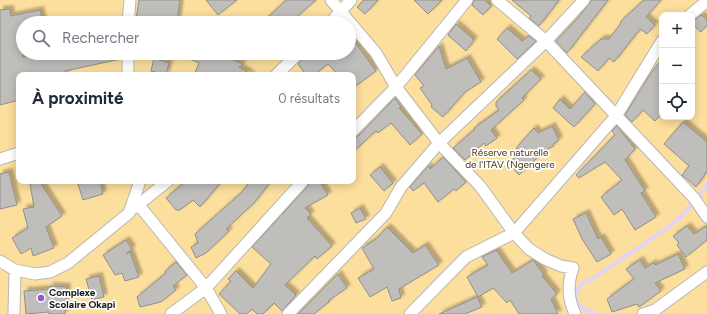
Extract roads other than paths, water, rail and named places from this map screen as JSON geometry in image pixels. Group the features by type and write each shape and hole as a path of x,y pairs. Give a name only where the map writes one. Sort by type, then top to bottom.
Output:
{"street":[{"path":"129,16 130,0"},
{"path":"331,0 344,16"},
{"path":"336,16 351,0"},
{"path":"356,128 396,87 467,0"},
{"path":"496,0 546,41 694,198 707,217"},
{"path":"288,314 386,213 401,187 439,143 546,41 584,0"},
{"path":"694,12 707,1"},
{"path":"356,30 376,53 396,87 439,143 480,186 514,233 529,249 545,259 561,266 573,268 568,281 569,301 575,314"},
{"path":"410,314 466,257 514,233 616,116 659,46"},
{"path":"128,60 128,72"},
{"path":"279,72 292,60"},
{"path":"0,158 16,154"},
{"path":"129,213 139,184"},
{"path":"0,261 15,270 35,274 50,272 68,264 138,204 164,184"},
{"path":"171,314 206,288 300,184"},
{"path":"138,204 206,288 221,314"},
{"path":"14,314 15,270"},
{"path":"642,314 655,310 707,272"}],"waterway":[{"path":"596,314 583,308 574,299 581,284 599,275 666,229 688,209 707,184"}],"place":[{"name":"Complexe Scolaire Okapi","path":"41,298"}],"park label":[{"name":"Réserve naturelle de l'ITAV (Ngengere","path":"510,158"}]}
